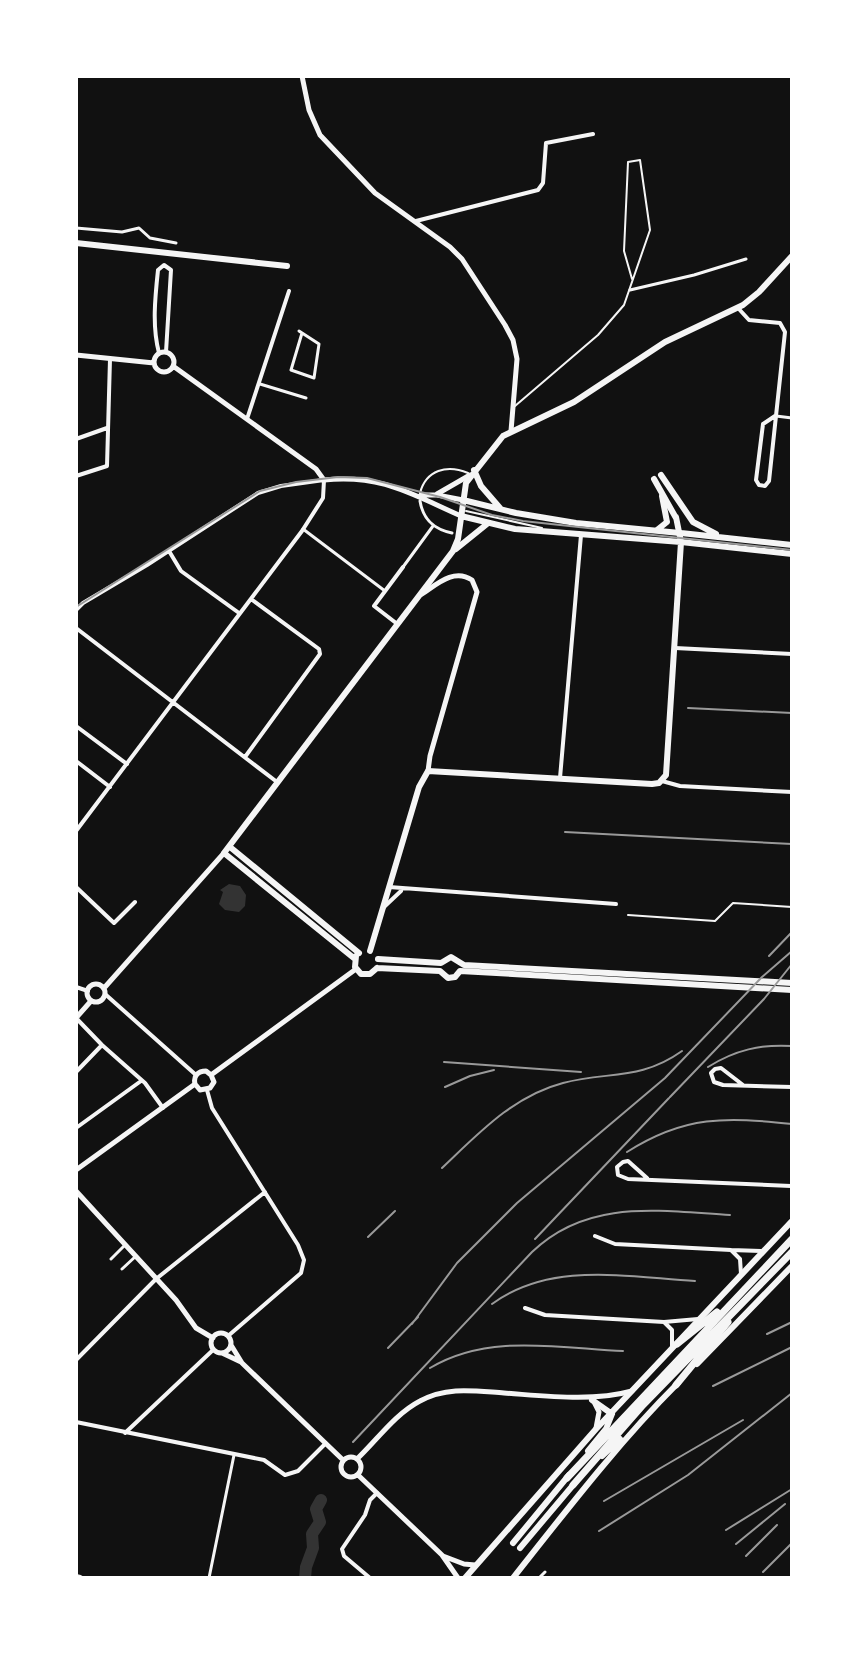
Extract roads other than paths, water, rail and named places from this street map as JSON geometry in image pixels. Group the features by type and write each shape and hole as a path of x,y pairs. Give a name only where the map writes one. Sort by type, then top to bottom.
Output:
{"highway":[{"path":"676,1385 790,1250 792,1239"},
{"path":"674,1347 790,1250"},
{"path":"570,1482 735,1299"},
{"path":"570,1482 744,1302"}],"main road":[{"path":"76,243 287,266"},
{"path":"453,551 465,487 472,472 500,439 574,402 665,342 738,308 759,292 792,256"},
{"path":"472,472 503,510"},
{"path":"657,530 665,525 667,518 658,477 684,512 702,528 727,537"},
{"path":"660,489 683,535 708,545"},
{"path":"463,500 576,523 657,530 683,535 708,545 792,554"},
{"path":"370,951 420,783 428,771 652,784 662,781 667,768 673,648 683,535 687,521 684,512"},
{"path":"462,513 487,524 547,530 727,537 792,545"},
{"path":"357,956 224,853 453,551 487,524"},
{"path":"230,847 357,956"},
{"path":"357,956 370,951"},
{"path":"370,951 378,959 441,967 450,978 460,968 792,983"},
{"path":"357,956 356,969 367,975 377,968 441,967"},
{"path":"441,967 449,957 455,959 460,968"},
{"path":"377,968 378,959"},
{"path":"460,968 792,990"},
{"path":"465,1578 596,1429 792,1221"},
{"path":"513,1543 570,1482 641,1420 792,1266"},
{"path":"592,1400 612,1414"},
{"path":"520,1548 570,1482 606,1429 612,1414"},
{"path":"513,1578 641,1420"}],"street":[{"path":"302,76 309,110 320,135 375,193 444,241 462,259 511,335 517,359 511,431"},
{"path":"416,221 538,190 543,183 546,143 593,134"},
{"path":"76,228 122,232 139,228 150,238 176,243"},
{"path":"630,290 746,259"},
{"path":"154,363 162,353 171,270 164,265 158,270 156,283 154,337 162,353 173,357 173,366"},
{"path":"247,419 284,324 289,291"},
{"path":"738,308 749,320 780,323 784,329 775,416 769,481 765,486 759,485 756,480 763,424 775,416 792,418"},
{"path":"301,332 319,344 314,378 290,372 301,332"},
{"path":"76,355 154,363 163,371 173,366"},
{"path":"76,476 107,466 110,359"},
{"path":"76,831 303,529 323,498 324,480 316,469 173,366"},
{"path":"260,384 306,398"},
{"path":"76,439 107,428"},
{"path":"437,495 472,472"},
{"path":"76,610 263,491 281,486 350,478 372,480 462,513"},
{"path":"420,498 437,495 463,500"},
{"path":"420,498 424,516 433,526 452,533"},
{"path":"398,625 374,606 433,526"},
{"path":"303,529 385,591"},
{"path":"560,779 582,533"},
{"path":"169,551 181,571 239,613"},
{"path":"421,594 444,579 461,575 474,583 477,597 428,771"},
{"path":"245,757 320,654 319,649 250,598"},
{"path":"76,628 279,783"},
{"path":"673,648 792,654"},
{"path":"76,726 127,764"},
{"path":"76,761 110,787"},
{"path":"662,781 680,786 792,792"},
{"path":"163,1108 141,1081 76,1018 91,1001 101,999 105,990 224,853"},
{"path":"76,887 114,923 135,902"},
{"path":"389,887 616,904"},
{"path":"383,908 403,890"},
{"path":"211,1075 356,969"},
{"path":"91,1001 87,997 88,991 96,985 105,990 196,1075"},
{"path":"76,987 88,991"},
{"path":"76,1072 102,1045"},
{"path":"743,1085 721,1068 711,1073 717,1084 792,1087"},
{"path":"206,1071 211,1075 213,1085 207,1090 200,1090 195,1084 196,1075 206,1071"},
{"path":"76,1128 141,1081"},
{"path":"76,1170 195,1084"},
{"path":"207,1090 212,1108 301,1250 304,1267 297,1277 228,1336"},
{"path":"647,1178 628,1161 617,1167 617,1173 622,1178 792,1186"},
{"path":"76,1191 176,1300 196,1328 213,1338"},
{"path":"76,1360 156,1279 265,1192"},
{"path":"595,1236 615,1244 764,1251"},
{"path":"111,1259 125,1245"},
{"path":"731,1250 740,1259 741,1274"},
{"path":"122,1269 136,1256"},
{"path":"525,1308 545,1315 664,1322 698,1319"},
{"path":"664,1322 672,1330 674,1347"},
{"path":"213,1338 220,1333 228,1336"},
{"path":"228,1336 242,1363 343,1460"},
{"path":"125,1433 213,1350 213,1338"},
{"path":"222,1353 231,1345"},
{"path":"213,1350 242,1363"},
{"path":"357,1459 405,1411 438,1393 466,1390 584,1397 617,1395 633,1390"},
{"path":"584,1397 592,1400 599,1411 596,1429"},
{"path":"76,1422 264,1460 280,1473 290,1475 325,1444"},
{"path":"209,1578 234,1455"},
{"path":"348,1457 357,1459 361,1466 358,1475 353,1478 345,1476 340,1468 343,1460 348,1457"},
{"path":"358,1475 442,1555 458,1578"},
{"path":"370,1578 344,1556 342,1549 377,1493"},
{"path":"442,1555 464,1564 476,1565"},
{"path":"539,1578 545,1572"}],"lane":[{"path":"514,407 525,401 562,364 598,335 622,307 650,230 640,160 628,162 624,251 632,279"},
{"path":"420,498 427,479 441,469 472,472"},
{"path":"462,513 547,530"},
{"path":"628,915 715,921 733,903 792,907"}],"waterway":[{"path":"305,1578 313,1548 312,1534 320,1522 316,1509 321,1500"}],"tram line":[{"path":"76,607 260,491 296,482 338,477 367,478 440,497 492,515 523,521 792,550"}],"railway":[{"path":"688,708 792,713"},
{"path":"565,832 792,844"},
{"path":"769,956 792,932"},
{"path":"412,1324 457,1263 517,1203 665,1078 762,977 792,951"},
{"path":"670,1097 764,999 792,964"},
{"path":"708,1067 748,1049 792,1046"},
{"path":"442,1168 497,1118 528,1097 579,1079 652,1067 682,1051"},
{"path":"444,1062 581,1072"},
{"path":"445,1087 494,1070"},
{"path":"535,1239 669,1098"},
{"path":"627,1152 687,1125 726,1120 792,1124"},
{"path":"368,1237 395,1211"},
{"path":"353,1442 532,1252 554,1235 577,1223 626,1212 730,1215"},
{"path":"492,1304 515,1291 564,1277 616,1275 695,1281"},
{"path":"388,1348 418,1317"},
{"path":"767,1334 792,1322"},
{"path":"430,1368 452,1357 500,1346 623,1351"},
{"path":"713,1386 792,1347"},
{"path":"599,1531 688,1475 792,1393"},
{"path":"604,1501 743,1420"},
{"path":"726,1530 792,1489"},
{"path":"736,1544 785,1504"},
{"path":"746,1556 777,1525"},
{"path":"763,1572 792,1543"}]}
